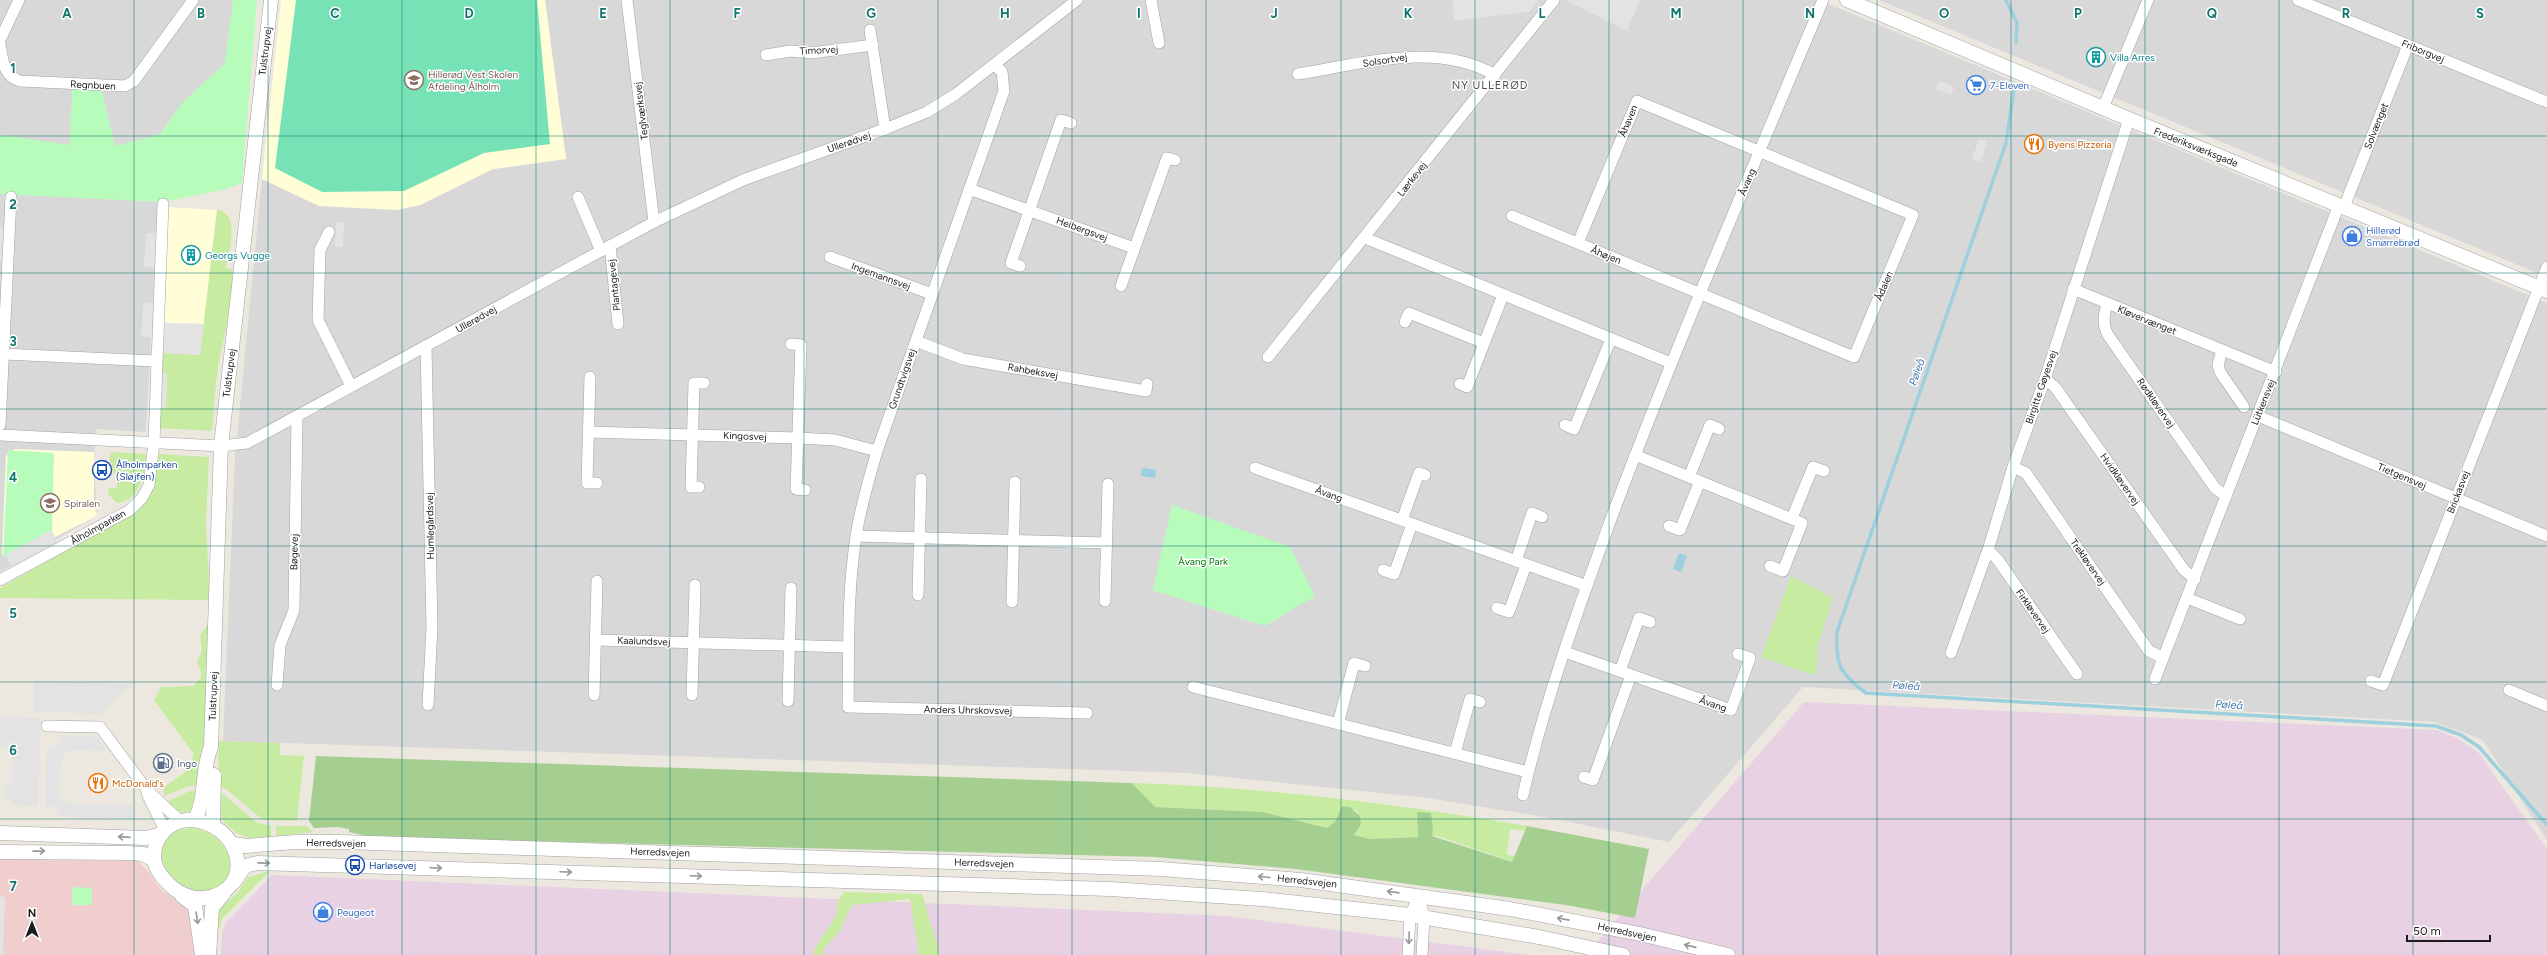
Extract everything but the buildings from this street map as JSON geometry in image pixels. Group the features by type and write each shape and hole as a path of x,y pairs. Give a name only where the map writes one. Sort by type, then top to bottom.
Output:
{"street":[{"path":"0,40 19,0"},
{"name":"Regnbuen","path":"0,44 6,71 14,79 125,86 134,81 193,0"},
{"name":"Tulstrupvej","path":"214,825 214,758 211,747 221,446 271,0"},
{"name":"Teglværksvej","path":"627,0 654,222"},
{"name":"Ullerødvej","path":"221,446 247,443 654,222 743,180 885,130 927,112 956,94 995,65 1077,0"},
{"path":"1151,0 1159,43"},
{"name":"Lærkevej","path":"1268,356 1365,238 1554,0"},
{"name":"Åvang","path":"1523,796 1528,772 1565,652 1587,586 1635,455 1671,363 1822,0"},
{"name":"Frederiksværksgade","path":"1847,0 2129,120 2543,289"},
{"path":"2103,108 2148,0"},
{"name":"Friborgvej","path":"2298,0 2547,102"},
{"path":"870,30 885,130"},
{"name":"Timorvej","path":"766,55 791,51 811,53 872,45"},
{"name":"Solvænget","path":"2341,206 2408,45"},
{"name":"Solsortvej","path":"1298,74 1416,55 1472,64 1495,74"},
{"name":"Grundtvigsvej","path":"848,707 851,575 856,536 877,451 1004,91 1002,72 995,65"},
{"name":"Åhaven","path":"1578,243 1637,101 1760,152"},
{"path":"1020,266 1011,263 1061,120 1071,123"},
{"name":"Birgitte Gøyesvej","path":"1951,653 1988,550 2013,467 2044,379 2129,120"},
{"name":"Ådalen","path":"1700,293 1854,357 1913,215 1760,152"},
{"path":"1121,286 1167,158 1175,160"},
{"name":"Heibergsvej","path":"969,189 1134,248"},
{"path":"0,425 11,197"},
{"path":"578,198 605,249"},
{"name":"Ålholmparken","path":"0,580 130,510 142,498 149,485 154,443 155,361 163,204"},
{"name":"Lütkensvej","path":"2155,679 2341,206"},
{"name":"Åhøjen","path":"1512,216 1700,293"},
{"path":"329,232 320,250 318,320 351,386"},
{"path":"1365,238 1671,363"},
{"name":"Plantagevej","path":"605,249 618,324"},
{"name":"Ingemannsvej","path":"830,257 932,294"},
{"name":"Brickasvej","path":"2371,681 2383,685 2455,498 2543,289 2547,267"},
{"name":"Kløvervænget","path":"2073,289 2276,372"},
{"path":"1460,384 1467,387 1503,295"},
{"name":"Rødkløvervej","path":"2107,303 2103,318 2104,328 2108,335 2215,488 2226,496"},
{"path":"1405,322 1409,313 1484,343"},
{"path":"1565,425 1574,429 1611,339"},
{"name":"Rahbeksvej","path":"916,341 971,360 1146,391 1147,384"},
{"path":"791,344 801,345 796,489 804,490"},
{"name":"Humlegårdsvej","path":"426,346 432,627 428,705"},
{"path":"2222,350 2218,365 2220,372 2244,407"},
{"path":"4,354 155,361"},
{"path":"590,377 587,483 597,483"},
{"name":"Hvidkløvervej","path":"2044,379 2055,387 2184,570 2195,579"},
{"path":"699,487 691,487 694,383 704,383"},
{"name":"Tietgensvej","path":"2258,416 2547,536"},
{"name":"Bøgevej","path":"277,685 280,645 294,610 297,417"},
{"path":"1689,477 1710,425 1719,429"},
{"name":"Kingosvej","path":"588,432 692,434 835,440 877,451"},
{"path":"0,435 221,446"},
{"path":"1635,455 1802,523 1783,571 1770,566"},
{"path":"1792,518 1813,467 1824,471"},
{"name":"Trekløvervej","path":"2013,467 2026,473 2150,651 2163,658"},
{"name":"Åvang","path":"1256,468 1587,586"},
{"path":"1383,570 1394,574 1419,473 1425,475"},
{"path":"918,595 921,480"},
{"path":"1669,526 1680,530 1700,481"},
{"path":"1012,602 1015,482"},
{"path":"1105,601 1108,484"},
{"path":"1497,608 1509,612 1532,513 1542,517"},
{"path":"856,536 1106,543"},
{"name":"Firkløvervej","path":"1988,550 1998,560 2077,674"},
{"path":"594,695 597,581"},
{"path":"692,694 695,585"},
{"path":"788,701 792,588"},
{"path":"2187,598 2240,619"},
{"path":"1584,777 1594,780 1625,673 1639,618 1650,622"},
{"name":"Kaalundsvej","path":"595,640 849,647"},
{"name":"Åvang","path":"1565,652 1731,710 1750,658 1738,654"},
{"path":"1338,724 1354,663 1365,666"},
{"path":"1193,687 1528,772"},
{"path":"2509,690 2547,706"},
{"path":"1454,753 1470,699 1480,702"},
{"name":"Anders Uhrskovsvej","path":"848,707 1087,713"},
{"path":"47,726 100,727 147,790 180,821"},
{"name":"Tulstrupvej","path":"195,820 202,804 207,756 211,747"},
{"path":"147,790 148,796 163,832"},
{"path":"0,833 146,838 163,832 180,821 195,820 214,825 222,831 233,844 236,867 234,882"},
{"path":"163,832 157,842 154,860 158,873 176,891 195,906 202,955"},
{"name":"Herredsvejen","path":"233,844 246,846 295,842 342,842 1161,868 1300,880 1525,912 1640,934 1728,955"},
{"path":"0,852 129,853 143,854 154,860"},
{"path":"208,955 212,908 234,882 241,869 253,863 1110,889 1262,899 1424,918 1539,937 1623,955"},
{"path":"176,891 199,898 224,893"},
{"path":"1408,955 1410,916 1419,896"},
{"path":"1419,896 1424,918 1422,955"}],"shaded area":[{"path":"0,0 251,0 234,137 158,202 146,432 96,429 94,465 97,516 0,572"},
{"name":"Hillerød Vest Skolen Afdeling Ålholm","path":"281,0 545,0 566,159 493,169 420,205 397,210 319,206 262,179"},
{"path":"545,0 1819,0 2547,303 2547,840 2483,740 2435,722 1803,687 1669,842 1544,817 1428,798 1187,773 223,741 235,457 262,179 319,206 420,205 493,169 566,159"},
{"path":"1453,0 1539,0 1529,12 1454,21"},
{"path":"1566,0 1640,0 1627,31"},
{"path":"1879,0 2547,0 2547,277"},
{"path":"1939,81 1954,87 1951,95 1935,89"},
{"path":"1979,139 1987,141 1981,162 1972,159"},
{"path":"168,207 217,210 204,324 163,323"},
{"path":"336,222 344,222 343,247 335,247"},
{"path":"0,227 12,227 10,261 0,260"},
{"path":"146,233 164,233 162,268 144,267"},
{"path":"143,303 161,304 159,338 141,337"},
{"path":"165,323 204,324 200,355 164,353 164,346 161,345 161,332 165,332"},
{"path":"153,373 167,373 166,408 152,407"},
{"name":"Spiralen","path":"14,449 94,452 94,498 97,516 55,537 51,530 2,555 6,456"},
{"path":"51,530 61,548 15,573 5,555"},
{"path":"34,681 133,683 101,714 34,712"},
{"path":"1804,702 2437,730 2459,739 2478,752 2547,849 2547,955 1586,955"},
{"path":"0,717 41,718 38,806 11,805 11,799 5,798 5,785 11,785 13,748 0,747"},
{"path":"59,735 98,737 106,751 76,750 65,754 61,760 60,799 67,803 131,805 134,819 59,816 53,804 47,807 45,803 47,750 61,743"},
{"path":"0,859 137,861 147,870 162,891 186,906 191,918 197,955 0,955"},
{"path":"272,875 1228,916 1530,955 221,955 222,934 225,924"},
{"path":"0,896 5,898 3,955 0,955"}],"green space":[{"path":"233,0 257,0 242,183 223,190 162,202 0,194 0,135 70,145 72,88 101,87 115,146 160,134 183,102 225,63"},
{"name":"Hillerød Vest Skolen Afdeling Ålholm","path":"296,0 537,0 550,144 484,153 404,191 322,192 275,168"},
{"path":"217,210 225,213 229,218 231,226 231,245 226,268 232,269 232,294 218,367 212,431 157,428 158,408 166,408 167,374 159,373 160,353 200,355"},
{"path":"8,450 54,453 52,532 3,558"},
{"path":"112,452 146,454 140,485 136,492 125,501 117,503 109,495 108,488 117,488 117,474 114,473 109,457"},
{"path":"158,454 209,457 206,523 210,600 0,598 0,588 139,510 154,488"},
{"name":"Åvang Park","path":"1172,505 1290,547 1315,596 1265,626 1153,590"},
{"path":"1791,576 1833,598 1817,648 1817,669 1813,675 1761,657"},
{"path":"207,625 210,625 202,785 189,786 164,796 164,787 192,767 193,753 154,700 161,687 194,686 202,675 197,661 202,651 200,636"},
{"path":"218,741 280,743 280,755 304,756 297,821 263,820 227,790 219,786"},
{"path":"316,756 1132,783 1155,807 1263,812 1327,828 1335,822 1342,806 1350,807 1360,816 1361,824 1354,835 1370,839 1418,837 1417,812 1431,813 1433,828 1432,836 1512,862 1527,826 1649,849 1635,918 1566,905 1296,869 1155,857 371,837 349,832 349,829 337,827 314,828 309,821"},
{"path":"1132,783 1231,788 1330,798 1527,826 1525,831 1510,829 1507,854 1515,857 1513,862 1437,836 1431,836 1417,812 1418,837 1370,839 1353,835 1360,822 1358,814 1356,810 1342,806 1335,822 1327,828 1263,812 1155,807"},
{"path":"199,790 192,810 183,813 176,810 168,801 190,791"},
{"path":"221,792 256,822 271,826 271,837 250,838 236,833 224,822 219,813"},
{"path":"276,826 307,826 313,832 276,836"},
{"path":"192,828 206,832 218,840 226,850 230,861 230,872 226,882 216,888 201,891 187,889 176,882 167,872 163,861 162,849 167,839 176,831"},
{"path":"270,871 222,919 217,936 218,911 238,892 248,877"},
{"path":"72,887 92,888 92,905 72,905"},
{"path":"845,892 922,894 940,955 919,955 910,899 852,905 840,931 824,948 823,955 813,955 817,944 835,917 838,902"}],"water":[{"path":"1142,468 1156,470 1155,478 1141,476"},
{"path":"1679,553 1687,556 1681,572 1673,569"}],"waterway":[{"name":"Pøleå","path":"2006,0 2017,23 2016,42"},
{"name":"Pøleå","path":"2014,90 2006,143 1837,632 1838,660 1845,674 1866,693 2436,726 2461,735 2479,747 2547,825"}],"place":[{"name":"Villa Arres","path":"2096,57"},
{"name":"Hillerød Vest Skolen Afdeling Ålholm","path":"414,80"},
{"name":"7-Eleven","path":"1976,85"},
{"name":"Byens Pizzeria","path":"2034,144"},
{"name":"Hillerød Smørrebrød","path":"2352,236"},
{"name":"Georgs Vugge","path":"191,255"},
{"name":"Ålholmparken (Sløjfen)","path":"102,470"},
{"name":"Spiralen","path":"50,503"},
{"name":"Ingo","path":"163,763"},
{"name":"McDonald's","path":"98,783"},
{"name":"Harløsevej","path":"355,865"},
{"name":"Peugeot","path":"323,912"}],"district":[{"name":"NY ULLERØD","path":"1490,85"}]}
